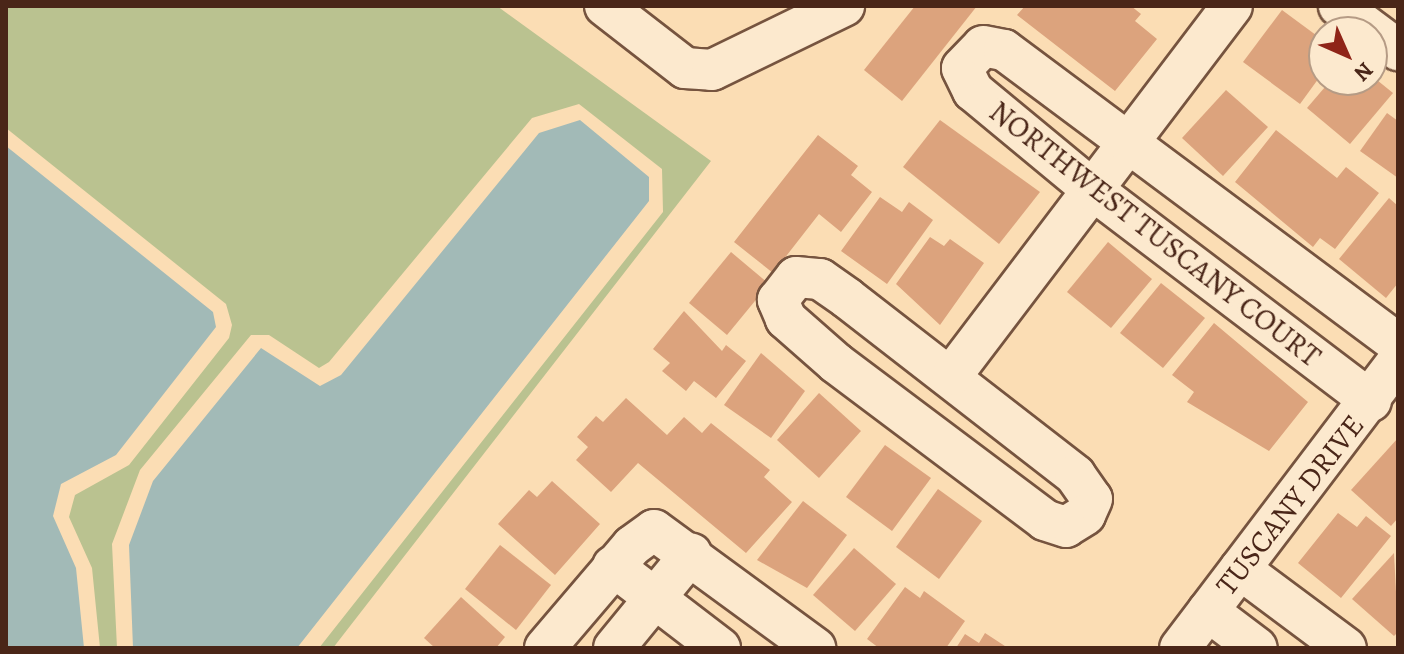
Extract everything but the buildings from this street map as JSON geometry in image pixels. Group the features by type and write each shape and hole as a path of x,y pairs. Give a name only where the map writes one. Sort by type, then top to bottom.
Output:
{"street":[{"path":"619,9 685,68 712,70 844,6"},
{"path":"952,375 1131,144 1232,6"},
{"path":"1339,6 1398,50"},
{"name":"NORTHWEST TUSCANY COURT","path":"983,46 1004,50 1131,144 1390,374 1094,191 973,91 962,68 983,46"},
{"path":"796,277 820,279 952,375 1075,475 1092,499 1085,515 1066,527 1045,520 836,363 786,319 778,300 796,277"},
{"name":"TUSCANY DRIVE","path":"1180,648 1390,374"},
{"path":"545,648 613,566 654,530 691,554 815,648"},
{"path":"614,648 691,554"},
{"path":"613,566 720,648"},
{"path":"1240,569 1346,648"},
{"path":"1208,611 1257,648"}],"green space":[{"path":"6,6 497,6 711,161 333,648 319,648 663,212 662,169 579,104 532,118 329,362 319,368 269,335 251,335 140,470 112,544 117,648 100,648 92,568 69,517 75,495 129,465 229,338 232,325 226,304 6,128"}],"water":[{"path":"580,120 649,177 649,201 297,648 133,648 129,545 153,481 261,348 320,386 341,375 539,133"},
{"path":"6,146 213,312 216,327 116,455 61,484 53,516 76,568 84,648 6,648"}]}
